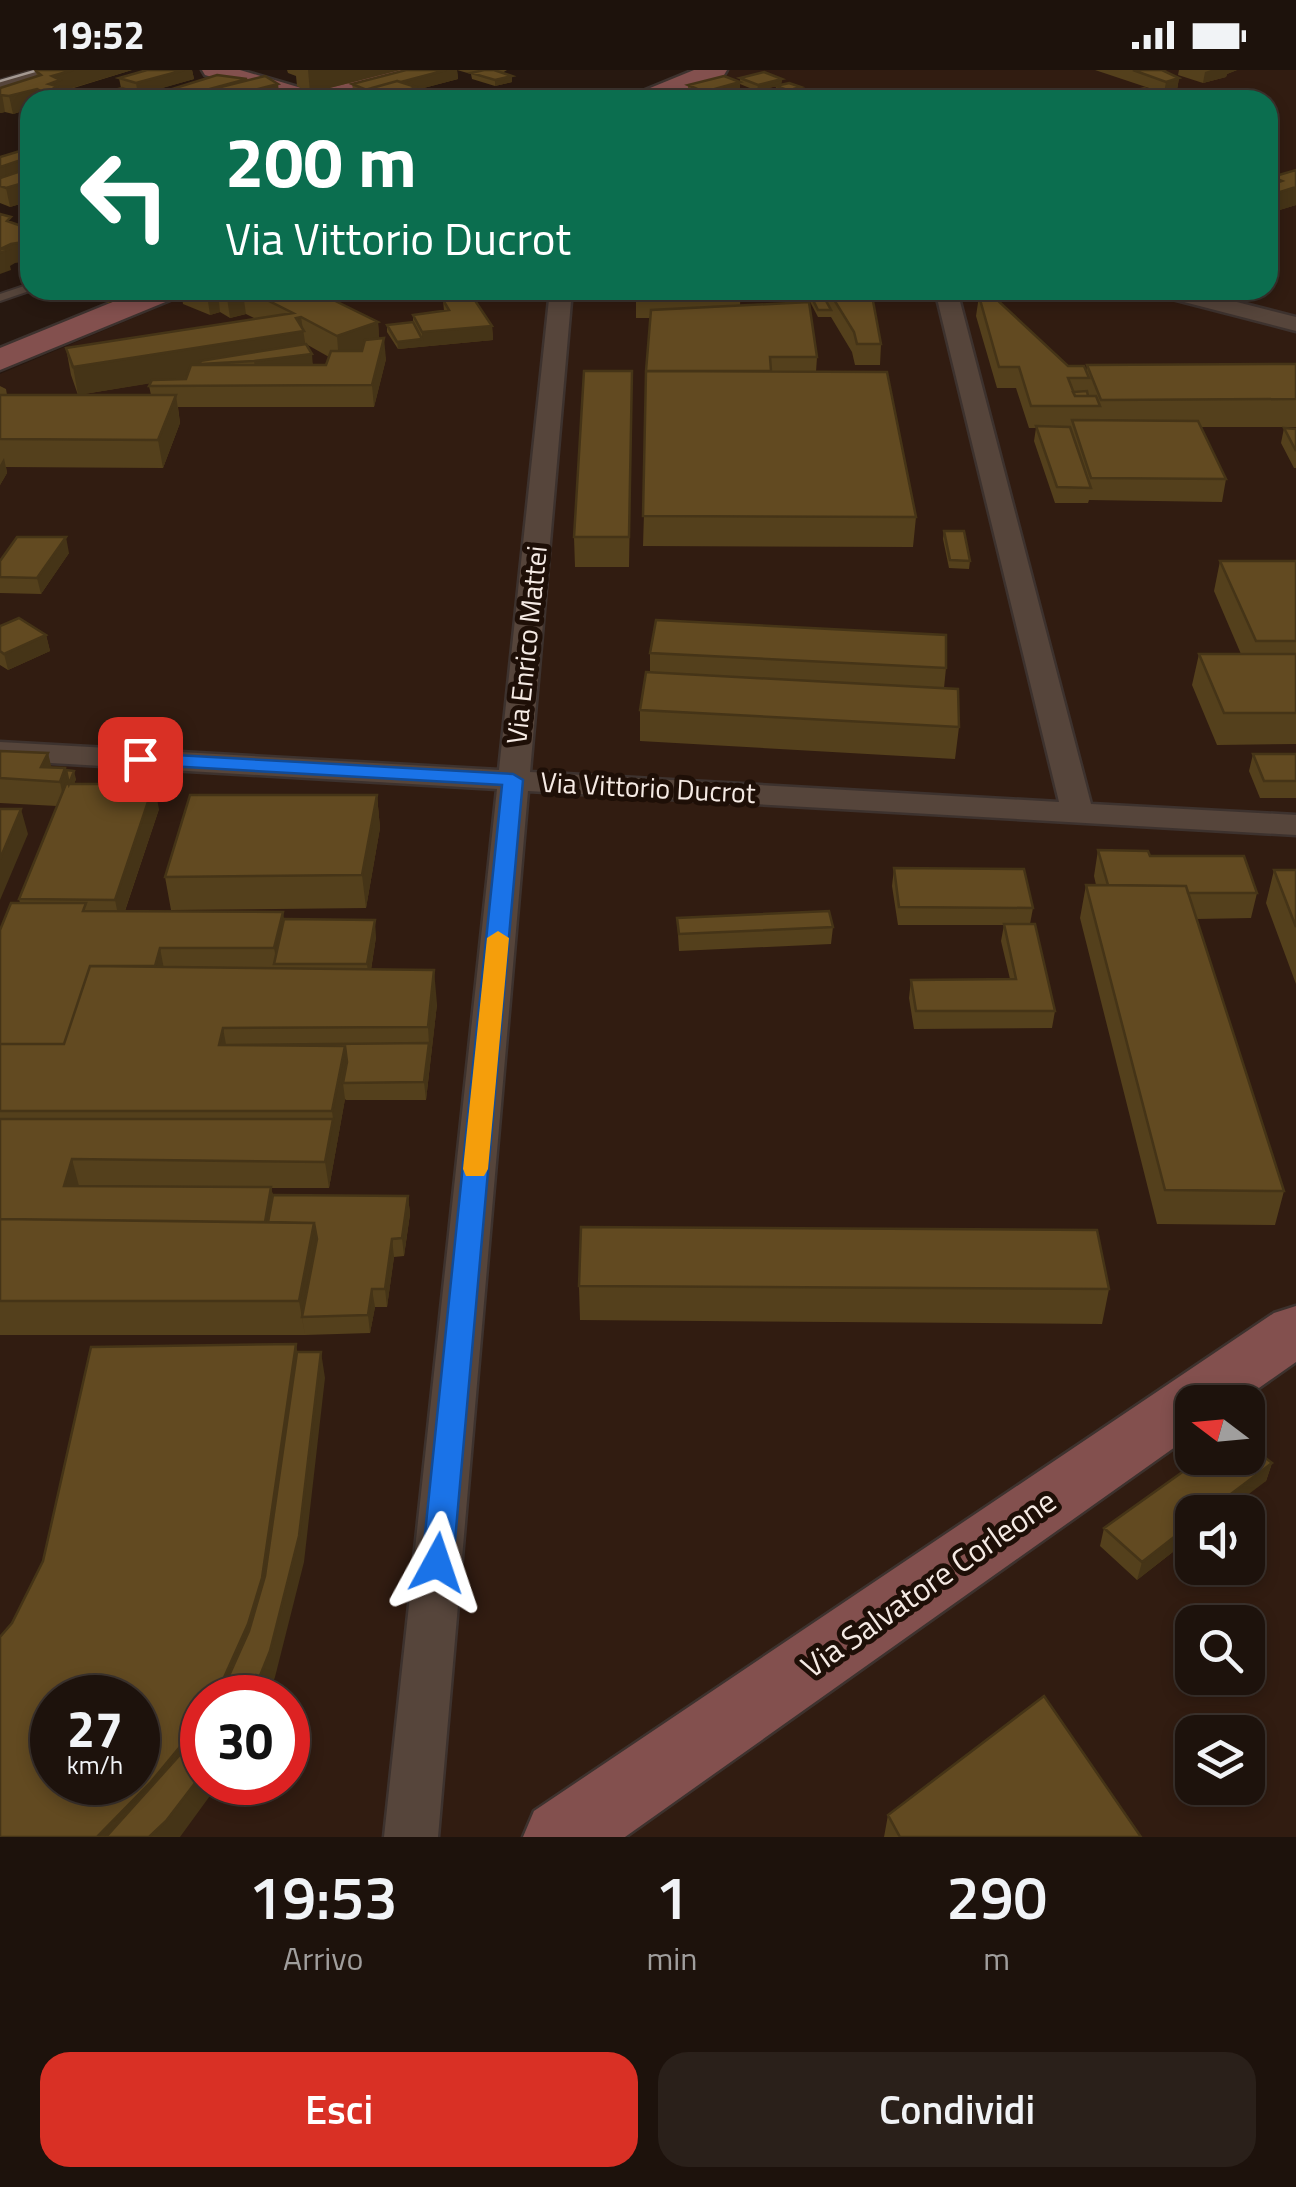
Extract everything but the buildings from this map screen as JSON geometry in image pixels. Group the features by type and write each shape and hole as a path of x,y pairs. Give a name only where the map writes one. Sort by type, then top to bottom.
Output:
{"street":[{"path":"0,73 12,70"},
{"path":"0,86 54,70"},
{"path":"214,70 277,90"},
{"path":"342,90 422,70"},
{"path":"642,90 690,70"},
{"path":"666,90 715,70"},
{"path":"0,360 145,300"},
{"name":"Via Enrico Mattei","path":"410,1837 560,300"},
{"path":"949,300 1078,810"},
{"path":"1204,300 1296,324"},
{"name":"Via Vittorio Ducrot","path":"0,752 1296,825"},
{"name":"Via Salvatore Corleone","path":"560,1837 1296,1330"}],"shaded area":[{"path":"730,70 1296,70 1296,1837 0,1837 0,374 176,300 1278,300 1278,90 682,90"}],"tram line":[{"path":"0,81 38,70"}],"slow traffic":[{"path":"475,1169 498,938"}],"route":[{"path":"140,759 513,780 437,1563"}]}
